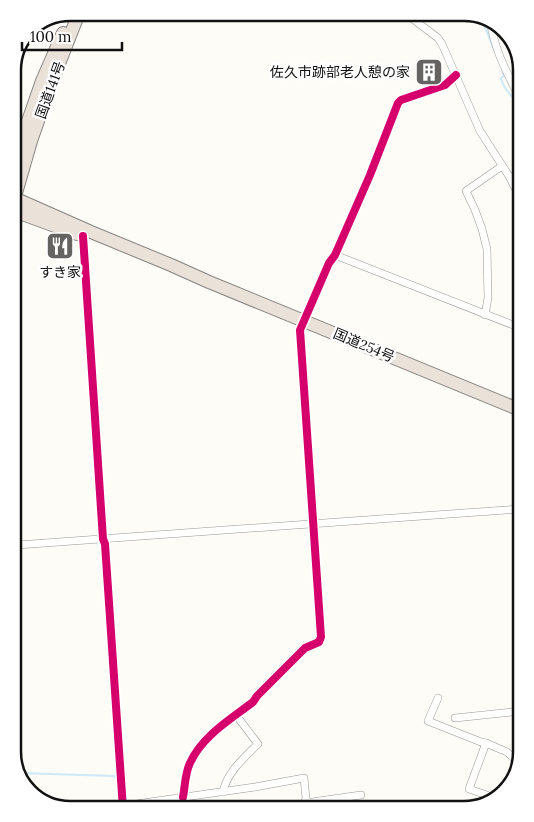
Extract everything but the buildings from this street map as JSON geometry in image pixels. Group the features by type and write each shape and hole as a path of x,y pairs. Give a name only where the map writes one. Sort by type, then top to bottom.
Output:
{"highway":[{"name":"国道141号","path":"21,140 42,81 67,21"},
{"name":"国道141号","path":"21,175 48,92 76,21"},
{"name":"国道254号","path":"21,202 209,282 513,406"},
{"name":"国道254号","path":"21,214 170,270 209,282"}],"street":[{"path":"416,21 438,38 445,49 480,131 509,173 466,191 480,223 487,249 488,298 485,315"},
{"path":"492,30 504,68 513,84"},
{"path":"183,797 189,765 198,749 215,732 253,702 305,648 319,642 321,637 300,330 370,175 398,103 401,100 445,86 456,75"},
{"path":"83,236 122,801"},
{"path":"334,255 513,325"},
{"path":"21,545 513,509"},
{"path":"438,698 428,721 481,742 486,742 507,752 512,757"},
{"path":"456,718 513,712"},
{"path":"223,792 224,782 231,772 258,744 236,715"},
{"path":"486,742 469,789 486,795"},
{"path":"161,801 304,778 305,801"},
{"path":"323,801 361,795"}],"waterway":[{"path":"485,27 494,50"},
{"path":"502,70 504,76 501,78 503,84 513,97"},
{"path":"506,176 510,185"},
{"path":"27,773 114,776 118,781"},
{"path":"119,793 119,801"}],"cycle path":[{"path":"183,797 188,767 202,744 209,736 253,702 305,648 319,642 321,637 300,330 370,175 398,103 401,100 445,85 456,75"},
{"path":"83,236 122,801"}],"place":[{"name":"佐久市跡部老人憩の家","path":"429,72"},
{"name":"すき家","path":"60,246"}]}
